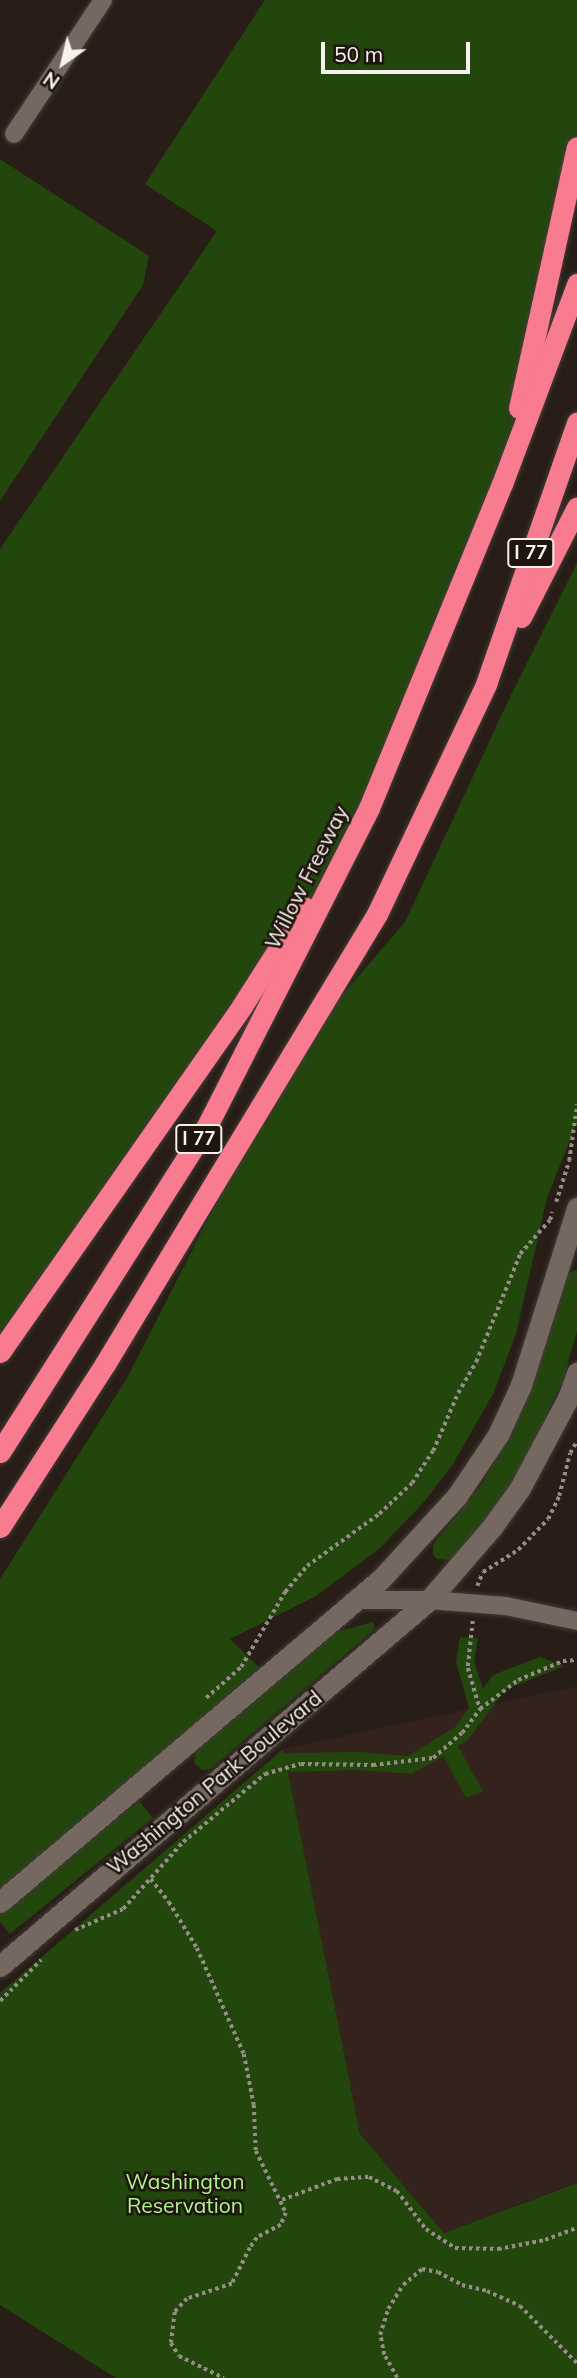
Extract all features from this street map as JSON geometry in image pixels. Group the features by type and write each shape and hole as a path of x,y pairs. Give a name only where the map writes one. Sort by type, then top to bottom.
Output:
{"highway":[{"path":"502,484 577,147"},
{"name":"Willow Freeway","path":"0,1452 206,1128 369,808 502,484 577,284"},
{"name":"I 77","path":"0,1527 105,1364 377,914 486,684 577,422"},
{"path":"486,684 577,507"},
{"path":"0,1353 242,1006 369,808"}],"street":[{"path":"14,134 103,0"},
{"path":"0,1902 355,1601 404,1557 457,1496 498,1435 535,1348 573,1235 577,1208"},
{"name":"Washington Park Boulevard","path":"0,1966 429,1600 492,1527 520,1488 568,1398 577,1373"},
{"path":"355,1601 429,1600 506,1606 577,1621"}],"path":[{"path":"204,1700 242,1667 285,1592 307,1566 379,1514 412,1483 433,1451 458,1393 476,1362 520,1254 550,1220 569,1161 577,1105"},
{"path":"476,1592 483,1572 518,1550 548,1520 559,1496 570,1453 577,1441"},
{"path":"472,1627 468,1668 480,1709"},
{"path":"72,1931 123,1909 183,1842 265,1774 301,1764 373,1765 433,1758 462,1733 480,1709 519,1680 563,1661 577,1660"},
{"path":"150,1879 169,1902 197,1948 244,2054 254,2105 256,2151 286,2213 281,2225 257,2238 232,2284 187,2299 176,2312 172,2323 171,2343 180,2356 193,2365 224,2378"},
{"path":"0,2001 49,1952"},
{"path":"282,2200 337,2179 369,2176 397,2191 426,2229 455,2248 498,2249 545,2240 577,2228"},
{"path":"397,2378 384,2355 380,2335 388,2309 403,2285 422,2269 438,2272 462,2285 487,2291 520,2306 577,2363"}],"shaded area":[{"path":"577,1686 577,2182 444,2233 360,2134 283,1749"}],"green space":[{"path":"265,0 577,0 577,147 502,483 369,808 242,1006 0,1352 0,549 217,231 145,184"},
{"path":"0,159 149,256 143,285 0,501"},
{"path":"577,563 577,1122 547,1198 516,1334 493,1394 453,1464 424,1502 380,1548 316,1596 230,1639 267,1675 0,1902 0,1579 127,1378 294,1051 405,922 510,697"},
{"path":"577,1269 577,1331 564,1377 534,1442 514,1478 480,1527 450,1560 437,1559 433,1554 433,1545 481,1485 512,1432 535,1380 568,1274"},
{"path":"373,1622 375,1629 209,1770 202,1770 194,1763 197,1748 336,1632"},
{"name":"Washington Reservation","path":"460,1637 478,1638 474,1661 483,1689 493,1675 540,1657 564,1666 505,1690 468,1740 458,1746 483,1791 466,1798 443,1756 412,1774 358,1770 288,1772 360,2134 444,2233 577,2183 577,2378 116,2378 0,2305 0,1993 283,1749 284,1753 358,1752 408,1756 455,1727 469,1708 456,1662"},
{"path":"139,1801 153,1818 10,1934 0,1922 0,1914"}]}
